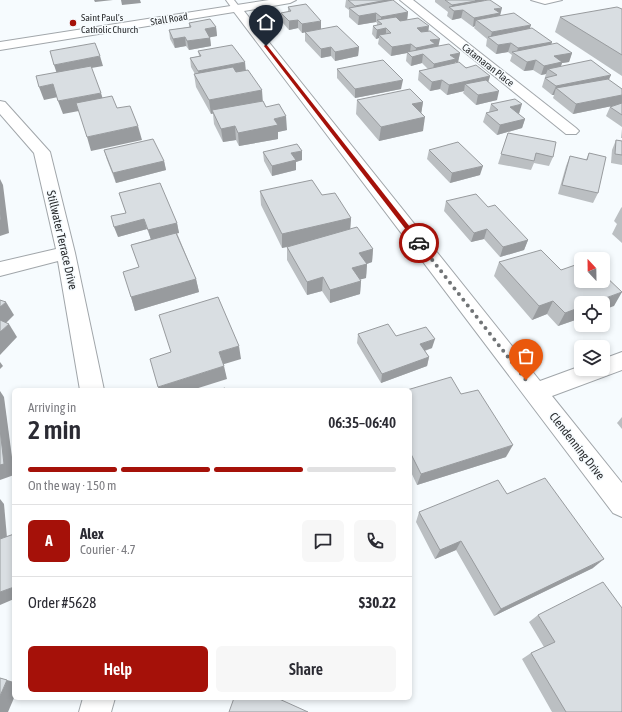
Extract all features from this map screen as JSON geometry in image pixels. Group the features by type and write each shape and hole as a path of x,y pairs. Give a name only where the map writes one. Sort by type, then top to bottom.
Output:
{"street":[{"name":"Stall Road","path":"0,46 234,4 290,0"},
{"name":"Catamaran Place","path":"406,0 571,131"},
{"name":"Clendenning Drive","path":"234,4 622,504"},
{"name":"Stillwater Terrace Drive","path":"0,105 42,152 66,253 92,388"},
{"path":"0,269 66,253"},
{"path":"610,365 622,361"},
{"path":"536,392 580,376"},
{"path":"95,712 98,700"}],"lane":[{"path":"535,0 545,2 558,0"}],"building":[{"path":"348,0 387,0 355,6"},
{"path":"393,0 408,12 381,17 376,13 359,16 349,8"},
{"path":"445,0 475,0 476,1 452,5"},
{"path":"488,0 502,8 494,9 500,13 474,18 463,10 454,11 449,7"},
{"path":"306,4 321,21 302,24 298,20 289,21 281,13 291,11 288,7"},
{"path":"617,7 622,9 622,55 560,17"},
{"path":"514,13 531,25 492,32 476,20"},
{"path":"396,17 400,21 418,18 429,26 417,28 421,32 430,31 440,39 430,40 435,44 416,48 411,44 392,47 379,35 391,33 386,28 377,30 373,26 382,24 377,20"},
{"path":"210,19 216,27 205,29 210,38 187,41 185,37 173,39 169,30 191,27 189,23"},
{"path":"337,26 359,47 335,52 331,47 321,49 305,32"},
{"path":"532,28 552,42 518,48 511,43 498,45 488,37"},
{"path":"95,43 100,56 54,65 50,51"},
{"path":"557,43 572,53 554,56 562,62 544,66 536,60 527,62 512,52"},
{"path":"449,44 460,53 450,55 456,59 434,64 423,54 412,57 407,52"},
{"path":"232,45 245,62 198,71 190,58 201,56 198,51"},
{"path":"383,60 403,80 355,89 337,69"},
{"path":"591,60 611,75 556,86 545,78 557,75 548,69"},
{"path":"459,62 466,68 476,65 490,76 449,85 442,80 432,82 419,71"},
{"path":"91,66 101,93 58,101 53,84 39,87 36,76"},
{"path":"233,67 236,72 248,70 262,90 209,100 194,74"},
{"path":"608,79 622,89 622,95 576,104 556,88"},
{"path":"486,80 499,91 478,95 465,84"},
{"path":"410,89 423,102 412,104 425,117 381,127 357,100"},
{"path":"112,96 117,108 130,106 138,126 87,137 76,103"},
{"path":"515,99 522,104 510,107 525,119 500,125 486,113 498,110 491,104"},
{"path":"263,101 266,107 279,104 286,116 274,119 278,125 238,133 235,126 221,129 212,110"},
{"path":"622,103 622,115 610,107"},
{"path":"508,133 556,142 553,157 536,153 534,161 501,154"},
{"path":"153,139 164,161 113,173 104,150"},
{"path":"616,140 622,141 622,155 615,154"},
{"path":"458,142 483,166 452,173 429,150"},
{"path":"297,144 302,151 291,153 296,160 272,166 263,152"},
{"path":"589,153 606,157 598,193 562,185 570,156 587,160"},
{"path":"312,180 322,195 335,193 351,218 282,234 260,191"},
{"path":"160,183 177,223 148,230 144,219 114,227 111,216 126,213 119,193"},
{"path":"476,194 488,207 495,205 528,240 503,247 487,229 474,233 446,201"},
{"path":"357,227 373,249 359,253 367,264 352,268 361,281 330,290 323,277 307,282 287,247"},
{"path":"176,233 196,279 131,297 123,272 139,267 131,245"},
{"path":"541,250 561,270 574,265 574,288 610,288 610,281 622,292 610,296 574,296 574,310 565,313 553,301 539,306 499,262"},
{"path":"218,297 239,346 219,352 224,366 158,387 150,359 171,352 159,315"},
{"path":"0,300 6,302 0,307"},
{"path":"0,320 9,324 0,332"},
{"path":"388,324 396,336 426,327 435,339 420,344 429,357 382,374 358,334"},
{"path":"451,377 461,394 478,390 513,445 421,474 412,456 412,389"},
{"path":"0,429 4,464 0,465"},
{"path":"545,478 604,559 501,609 461,541 440,550 419,512 498,480 507,494"},
{"path":"12,535 12,588 0,592 0,539"},
{"path":"603,582 622,608 622,712 566,712 531,653 555,642 538,615"},
{"path":"0,678 7,680 0,696"},
{"path":"233,700 281,700 308,712 229,712"}],"way so far":[{"path":"419,243 526,380"}],"place":[{"name":"Saint Paul's Catholic Church","path":"73,23"}],"route":[{"path":"266,46 419,243"}]}
